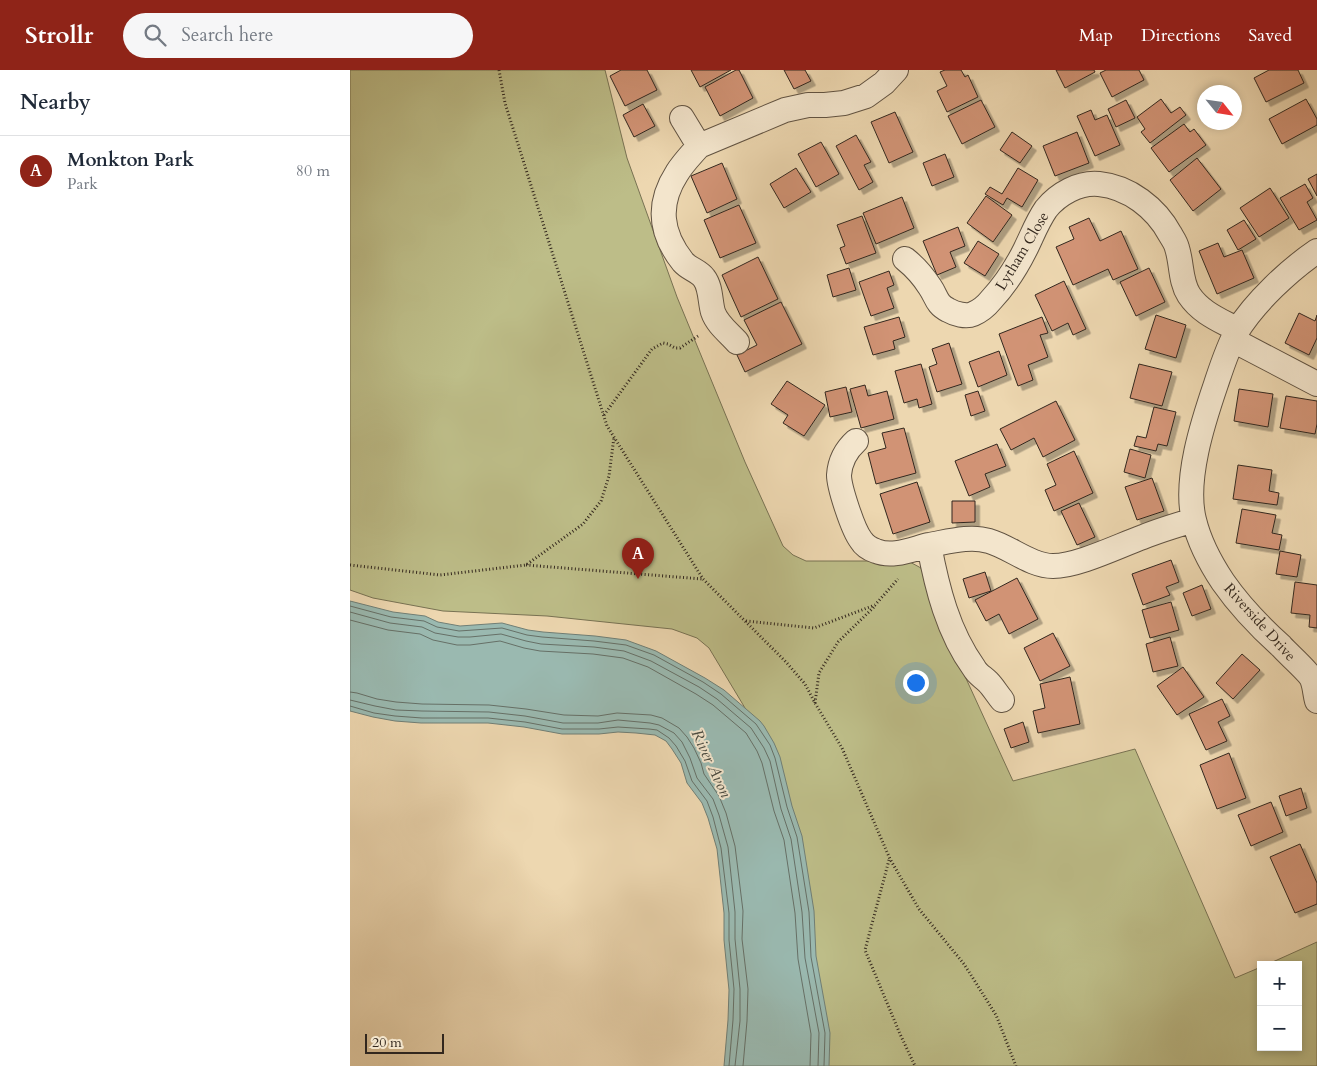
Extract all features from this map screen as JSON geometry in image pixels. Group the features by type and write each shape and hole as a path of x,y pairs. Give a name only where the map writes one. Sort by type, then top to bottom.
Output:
{"street":[{"path":"737,342 716,318 704,279 688,267 668,238 664,227 664,206 668,188 678,171 699,146 785,110 808,105 825,106 844,103 866,96 884,83 896,70"},
{"path":"682,118 699,146"},
{"name":"Lytham Close","path":"905,259 920,272 932,288 939,304 948,311 960,315 973,315 987,304 1008,278 1046,209 1066,191 1083,185 1098,184 1131,194 1146,204 1158,216 1177,247 1183,282 1188,294 1199,308 1236,335"},
{"name":"Riverside Drive","path":"1317,251 1294,269 1268,294 1236,335 1220,370 1210,401 1193,469 1191,493 1194,520 1201,540 1223,582 1267,633 1314,676 1317,701"},
{"path":"1236,335 1317,384"},
{"path":"856,441 848,448 840,466 839,476 843,495 859,539 865,546 888,554 900,553 928,545 978,538 989,540 1040,564 1066,565 1194,520"},
{"path":"928,545 935,576 956,636 974,669 989,683 1002,700"}],"path":[{"path":"499,70 505,103 607,426 703,579 786,662 805,684 842,748 890,859 919,909 964,964 996,1015 1016,1066"},
{"path":"604,415 652,349 663,343 680,348 720,323"},
{"path":"526,565 583,524 601,501 609,476 614,436 607,426"},
{"path":"350,565 440,575 526,565 703,579"},
{"path":"815,703 819,673 838,642 899,579"},
{"path":"744,621 814,628 875,605"},
{"path":"890,859 865,950 915,1066"}],"green space":[{"path":"350,70 605,70 627,158 677,297 745,462 783,546 793,555 806,561 908,561 921,568 958,661 1013,781 1135,749 1235,978 1257,969 1257,1051 1302,1051 1302,961 1275,961 1317,942 1317,1066 824,1066 760,733 709,648 697,638 672,629 547,616 443,611 373,598 350,590"}],"water":[{"name":"River Avon","path":"350,601 393,612 425,616 438,622 460,626 502,623 528,630 626,640 656,651 705,678 724,690 760,721 774,743 780,757 792,806 802,836 814,911 816,956 830,1033 829,1066 724,1066 729,990 724,940 724,913 717,849 702,803 687,783 681,763 666,741 655,735 636,733 562,734 488,723 395,721 350,711"}],"building":[{"path":"621,70 647,70 657,90 625,106 610,76"},
{"path":"691,70 731,70 700,87"},
{"path":"739,70 753,98 720,116 705,87"},
{"path":"784,70 805,70 811,81 794,89"},
{"path":"945,70 961,70 965,77 968,75 978,97 947,112 937,91 947,86 940,72"},
{"path":"1056,70 1094,70 1095,72 1065,88"},
{"path":"1106,70 1139,70 1144,80 1112,97 1100,73"},
{"path":"1269,70 1298,70 1304,83 1266,102 1254,78"},
{"path":"1161,99 1171,113 1180,107 1186,115 1150,143 1141,132 1145,129 1137,117"},
{"path":"1306,99 1317,119 1317,125 1282,144 1269,119"},
{"path":"981,100 995,127 962,144 948,116"},
{"path":"1126,100 1135,118 1116,127 1108,109"},
{"path":"643,104 655,126 634,137 623,115"},
{"path":"1091,110 1095,120 1107,115 1120,145 1095,156 1077,116"},
{"path":"895,112 913,152 889,163 871,122"},
{"path":"1184,124 1190,132 1194,129 1206,145 1169,172 1151,148"},
{"path":"1012,132 1032,146 1020,163 1000,150"},
{"path":"1077,132 1089,163 1055,176 1043,146"},
{"path":"856,135 871,162 864,165 873,182 859,190 836,146"},
{"path":"821,142 839,174 816,187 798,154"},
{"path":"945,154 954,177 932,186 923,163"},
{"path":"1197,158 1221,189 1193,211 1170,180"},
{"path":"722,163 737,199 707,213 691,176"},
{"path":"796,168 811,192 784,208 770,184"},
{"path":"1018,168 1038,180 1022,207 1007,198 1003,205 985,194 990,187 1002,194"},
{"path":"1317,174 1317,196 1308,179"},
{"path":"1305,184 1313,198 1307,202 1317,220 1299,230 1280,198"},
{"path":"1270,188 1289,218 1259,237 1240,208"},
{"path":"986,196 1012,215 993,242 967,223"},
{"path":"902,197 914,228 876,244 863,213"},
{"path":"739,205 756,243 720,258 704,220"},
{"path":"862,216 876,253 846,264 840,248 845,246 837,225"},
{"path":"1089,218 1100,241 1121,231 1138,269 1113,280 1108,269 1073,285 1056,247 1074,239 1069,227"},
{"path":"1244,220 1256,239 1238,250 1227,230"},
{"path":"958,227 965,246 950,252 956,267 937,275 923,241"},
{"path":"978,241 999,254 985,276 964,263"},
{"path":"1218,243 1224,257 1242,250 1254,278 1217,294 1199,251"},
{"path":"758,257 778,299 741,317 722,275"},
{"path":"849,268 856,290 833,297 827,275"},
{"path":"1149,268 1165,302 1136,316 1120,282"},
{"path":"889,271 894,285 887,288 894,308 871,316 859,282"},
{"path":"1064,281 1086,329 1073,335 1068,323 1052,331 1035,295"},
{"path":"781,302 802,344 745,372 737,355 757,345 744,320"},
{"path":"1299,313 1315,321 1317,315 1317,338 1309,355 1285,343"},
{"path":"1156,315 1186,325 1176,358 1145,349"},
{"path":"899,317 905,337 893,341 895,349 873,355 864,327"},
{"path":"1042,317 1048,333 1040,335 1048,357 1028,365 1033,380 1018,386 999,334"},
{"path":"949,343 962,384 937,392 929,367 937,364 932,349"},
{"path":"999,351 1007,375 978,387 969,362"},
{"path":"921,364 932,404 919,408 917,399 904,403 895,371"},
{"path":"1139,364 1172,372 1162,406 1130,398"},
{"path":"787,381 825,405 804,436 783,423 788,415 771,404"},
{"path":"865,385 868,396 887,391 894,419 861,428 850,389"},
{"path":"846,387 852,412 830,417 825,392"},
{"path":"1239,389 1273,394 1268,427 1234,421"},
{"path":"978,391 985,411 971,416 965,395"},
{"path":"1286,396 1317,401 1315,434 1280,428"},
{"path":"1056,401 1075,440 1043,457 1034,438 1011,450 1000,429"},
{"path":"1154,407 1176,412 1167,446 1158,444 1156,451 1134,446 1137,436 1146,438"},
{"path":"904,428 916,473 876,484 868,453 886,448 882,433"},
{"path":"997,444 1006,466 985,474 990,487 969,496 955,461"},
{"path":"1130,449 1151,455 1145,478 1124,472"},
{"path":"1074,451 1093,493 1054,511 1045,490 1056,485 1047,464"},
{"path":"1238,465 1272,470 1269,491 1279,493 1277,505 1233,499"},
{"path":"1152,478 1164,511 1137,520 1125,487"},
{"path":"917,482 930,522 893,534 880,494"},
{"path":"952,501 975,501 975,522 952,523"},
{"path":"1079,503 1095,537 1077,545 1061,511"},
{"path":"1242,509 1276,515 1272,533 1282,535 1279,550 1236,543"},
{"path":"1280,551 1301,555 1297,577 1276,574"},
{"path":"1171,560 1179,582 1166,587 1170,595 1143,605 1132,574"},
{"path":"985,572 991,591 969,598 963,579"},
{"path":"1017,578 1038,619 1009,634 999,614 986,621 975,600"},
{"path":"1295,582 1317,585 1317,628 1309,627 1310,615 1291,613"},
{"path":"1202,585 1211,609 1192,616 1183,593"},
{"path":"1171,602 1179,630 1150,638 1142,610"},
{"path":"1053,633 1070,666 1040,681 1024,648"},
{"path":"1170,637 1178,666 1153,672 1146,644"},
{"path":"1242,654 1260,670 1233,699 1216,683"},
{"path":"1183,667 1204,697 1177,715 1157,686"},
{"path":"1070,677 1080,724 1038,733 1033,711 1045,708 1040,684"},
{"path":"1222,699 1230,716 1218,722 1227,741 1206,750 1189,714"},
{"path":"1023,722 1029,742 1011,748 1004,729"},
{"path":"1229,753 1246,798 1217,809 1200,765"},
{"path":"1301,788 1307,808 1286,816 1279,796"},
{"path":"1271,802 1283,832 1251,846 1238,815"},
{"path":"1300,844 1317,883 1317,904 1295,913 1270,857"}],"place":[{"name":"Monkton Park","path":"638,579"}]}
